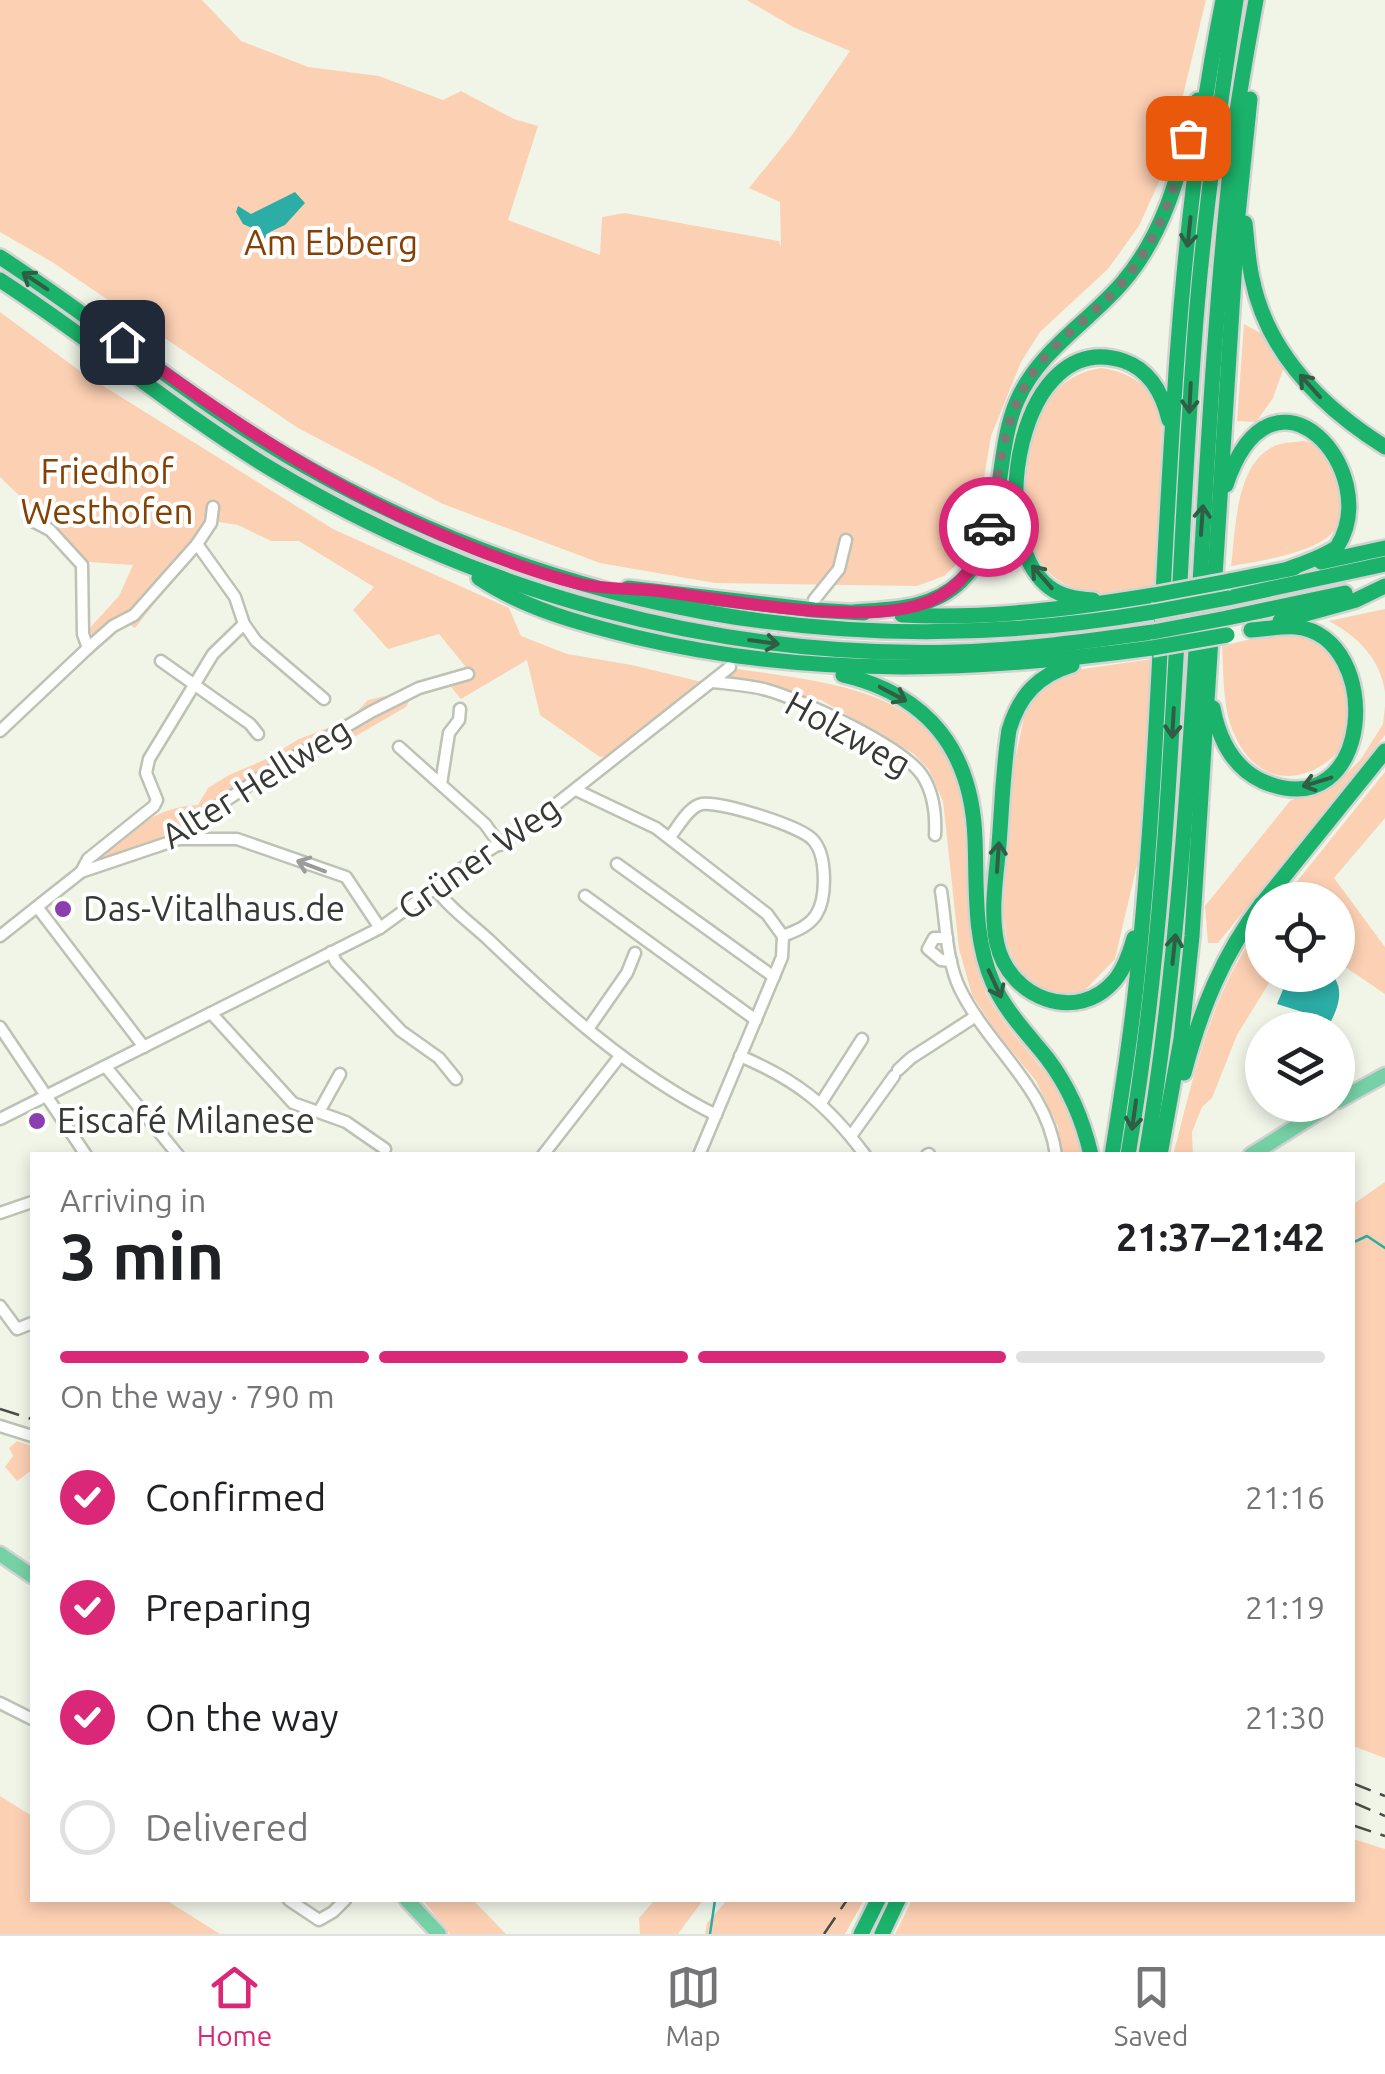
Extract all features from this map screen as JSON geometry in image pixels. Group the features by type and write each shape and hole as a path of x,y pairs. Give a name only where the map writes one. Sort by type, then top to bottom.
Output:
{"highway":[{"path":"1112,1152 1134,999 1144,885 1186,266 1210,66 1222,0"},
{"path":"1128,1152 1161,896 1198,301 1210,180 1236,0"},
{"path":"1166,1130 1192,936 1245,134 1259,0"},
{"path":"1146,1152 1178,908 1209,408 1234,131 1259,0"},
{"path":"854,612 925,604 950,590 978,559 991,518 1005,437 1019,396 1040,362 1120,285 1148,247 1176,186 1210,66"},
{"path":"1245,134 1245,222 1252,277 1265,318 1282,352 1310,388 1385,448"},
{"path":"0,258 237,424 318,474 460,542 580,584 709,615 854,631 1008,630 1385,564"},
{"path":"0,280 271,468 389,532 450,560 576,603 706,633 856,651 958,652 1152,640 1227,626 1385,585"},
{"path":"1154,603 1090,600 1062,594 1041,580 1024,550 1017,512 1020,452 1036,403 1050,380 1072,364 1090,358 1118,359 1140,370 1160,393 1168,416 1169,479"},
{"path":"1220,503 1231,469 1258,434 1284,423 1303,422 1338,435"},
{"path":"1229,589 1336,547 1356,526 1366,500"},
{"path":"1288,569 1385,548"},
{"path":"450,560 487,584 588,626 666,644 800,664 900,670 1114,654"},
{"path":"580,584 854,612 1006,615 1132,599"},
{"path":"1251,630 1356,600 1385,585"},
{"path":"1227,626 1251,630 1296,627 1321,633 1345,646 1365,669"},
{"path":"1144,885 1128,956 1113,982 1098,993 1073,1003 1045,1000 1024,989 1005,966 997,946 994,912 1006,747 1013,716 1023,696 1044,676 1152,640"},
{"path":"800,664 858,678 890,691 924,713 949,742 965,775 972,806 977,920 988,968 1005,1004 1070,1094 1083,1122 1090,1152"},
{"path":"1210,689 1217,726 1232,757 1255,777 1274,785 1302,788 1334,777 1356,759 1371,732"},
{"path":"1280,882 1385,751"},
{"path":"1161,1152 1212,983 1245,927"},
{"path":"862,1934 877,1902"},
{"path":"882,1934 896,1904"}],"main road":[{"path":"1355,1092 1385,1075"},
{"path":"1255,1152 1299,1122"},
{"path":"0,1554 30,1575"},
{"path":"409,1902 439,1934"}],"street":[{"path":"0,731 113,626 134,615 211,524 213,507"},
{"path":"29,519 50,530 82,565 83,634 88,648"},
{"path":"814,600 839,568 846,540"},
{"path":"196,544 236,598 244,624 256,642 324,699"},
{"path":"82,872 88,859 154,806 157,800 146,766 214,654 244,624"},
{"path":"161,661 250,724 258,734"},
{"name":"Grüner Weg","path":"0,1119 380,928 576,790 730,667"},
{"name":"Alter Hellweg","path":"0,936 82,872 178,839 269,772 372,712 420,688 468,674"},
{"name":"Holzweg","path":"713,682 764,689 806,704 908,760 928,786 936,817 935,835"},
{"path":"442,784 449,733 459,720 460,709"},
{"path":"399,747 485,824 500,845"},
{"path":"576,790 670,837 776,922 783,936 782,956 700,1152"},
{"path":"670,837 692,809 706,803 806,832 821,856 821,901 807,925 783,936"},
{"path":"178,839 238,839 346,878 380,928"},
{"path":"617,864 774,976"},
{"path":"434,888 542,991 620,1056 716,1115"},
{"path":"941,891 951,961 961,991 1037,1098 1050,1126 1055,1152"},
{"path":"586,896 756,1020"},
{"path":"38,908 144,1047"},
{"path":"948,938 934,938 928,949 941,960 951,961"},
{"path":"331,952 401,1030 438,1058 456,1079"},
{"path":"588,1028 627,973 635,953"},
{"path":"211,1014 286,1096 302,1107 346,1122 385,1149"},
{"path":"852,1136 911,1058 976,1016"},
{"path":"0,1027 84,1152"},
{"path":"822,1103 862,1039"},
{"path":"546,1152 620,1056"},
{"path":"740,1056 801,1086 822,1103 863,1152"},
{"path":"106,1067 176,1152"},
{"path":"320,1110 340,1074"},
{"path":"0,1214 30,1203"},
{"path":"0,1306 17,1329 30,1325"},
{"path":"0,1426 30,1435"},
{"path":"0,1702 30,1718"},
{"path":"292,1902 318,1920 344,1902"}],"green space":[{"name":"Am Ebberg","path":"0,0 202,0 241,41 308,67 379,76 443,100 461,91 514,119 538,126 508,220 600,255 602,217 625,213 779,241 781,248 780,202 749,188 792,135 850,51 793,27 747,0 1206,0 1166,166 1139,226 1108,269 1040,332 1021,362 991,436 976,526 967,554 944,576 917,586 715,583 600,563 443,504 298,428 52,262 0,232"},
{"name":"Friedhof Westhofen","path":"0,312 84,374 333,529 509,608 521,636 567,654 706,683 614,755 600,757 540,715 527,660 461,699 451,687 465,666 439,634 388,649 353,610 374,587 299,541 271,541 238,525 219,522 135,628 121,619 94,635 87,631 119,596 133,565 88,562 0,477"},
{"path":"1244,324 1264,335 1284,367 1273,398 1256,422 1237,421"},
{"path":"1101,368 1125,374 1144,386 1156,404 1162,428 1155,587 1121,593 1093,593 1069,586 1050,574 1037,556 1025,505 1030,450 1043,409 1065,383"},
{"path":"1305,441 1333,450 1351,490 1336,528 1328,537 1303,550 1231,566 1240,496 1254,463 1265,451 1280,444"},
{"path":"1385,609 1385,692 1378,669 1366,650 1329,621"},
{"path":"1272,634 1301,637 1325,648 1356,677 1361,702 1355,726 1342,748 1322,765 1300,775 1276,775 1254,763 1235,736 1228,715 1222,646"},
{"path":"1152,659 1139,856 1115,959 1085,990 1073,996 1033,989 1017,968 1007,944 1003,909 1014,765 1026,708 1042,686 1069,671"},
{"path":"738,669 849,689 883,701 913,718 937,741 954,773 963,814 969,918 981,980 1002,1020 1056,1088 1082,1152 1062,1152 1058,1127 1036,1081 972,995 959,949 943,801 929,770 914,754 821,700 726,679"},
{"path":"390,695 409,701 406,707 304,766 277,764 184,831 96,861 154,816 198,805 208,788 229,775 299,739 349,720 368,700"},
{"path":"1385,706 1385,735 1267,882 1245,882 1245,909 1218,943 1208,943 1205,906 1290,801 1344,776 1361,759 1383,724"},
{"path":"1385,772 1385,818 1334,878 1337,882 1296,882"},
{"path":"1355,906 1385,947 1385,994 1355,974"},
{"path":"1245,949 1245,992 1264,992 1251,1012 1245,1012 1245,1022 1212,1098 1202,1107 1192,1132 1193,1152 1174,1152 1206,1035"},
{"path":"1385,1182 1385,1758 1355,1747 1355,1203"},
{"path":"17,1441 30,1445 30,1471 17,1481 5,1467 13,1456 9,1448"},
{"path":"0,1796 30,1815 30,1902 169,1902 220,1934 0,1934"},
{"path":"1355,1840 1385,1849 1385,1934 895,1934 911,1902 1355,1902"},
{"path":"425,1902 475,1902 506,1934 450,1934"},
{"path":"653,1902 702,1902 678,1934 640,1934 639,1918"},
{"path":"725,1902 863,1902 845,1934 705,1934 707,1923"}],"water":[{"path":"295,192 305,203 263,241 254,229 243,224 236,212 238,206 251,214"},
{"path":"1282,992 1339,992 1335,1012 1302,1012 1277,1004"}],"waterway":[{"path":"1355,1242 1367,1236 1385,1248"},
{"path":"710,1934 715,1902"}],"tunnel":[{"path":"740,658 805,607"}],"railway":[{"path":"0,1409 30,1418"},
{"path":"1355,1784 1385,1796"},
{"path":"1355,1803 1385,1816"},
{"path":"1355,1826 1385,1836"},
{"path":"824,1934 846,1902"}],"way so far":[{"path":"989,527 1005,437 1019,396 1040,362 1136,266 1168,206 1188,138"}],"place":[{"name":"Das-Vitalhaus.de","path":"63,909"},
{"name":"Eiscafé Milanese","path":"37,1121"}],"route":[{"path":"122,342 237,424 318,474 460,542 580,584 814,610 902,608 925,604 962,580 978,559 989,527"}]}
